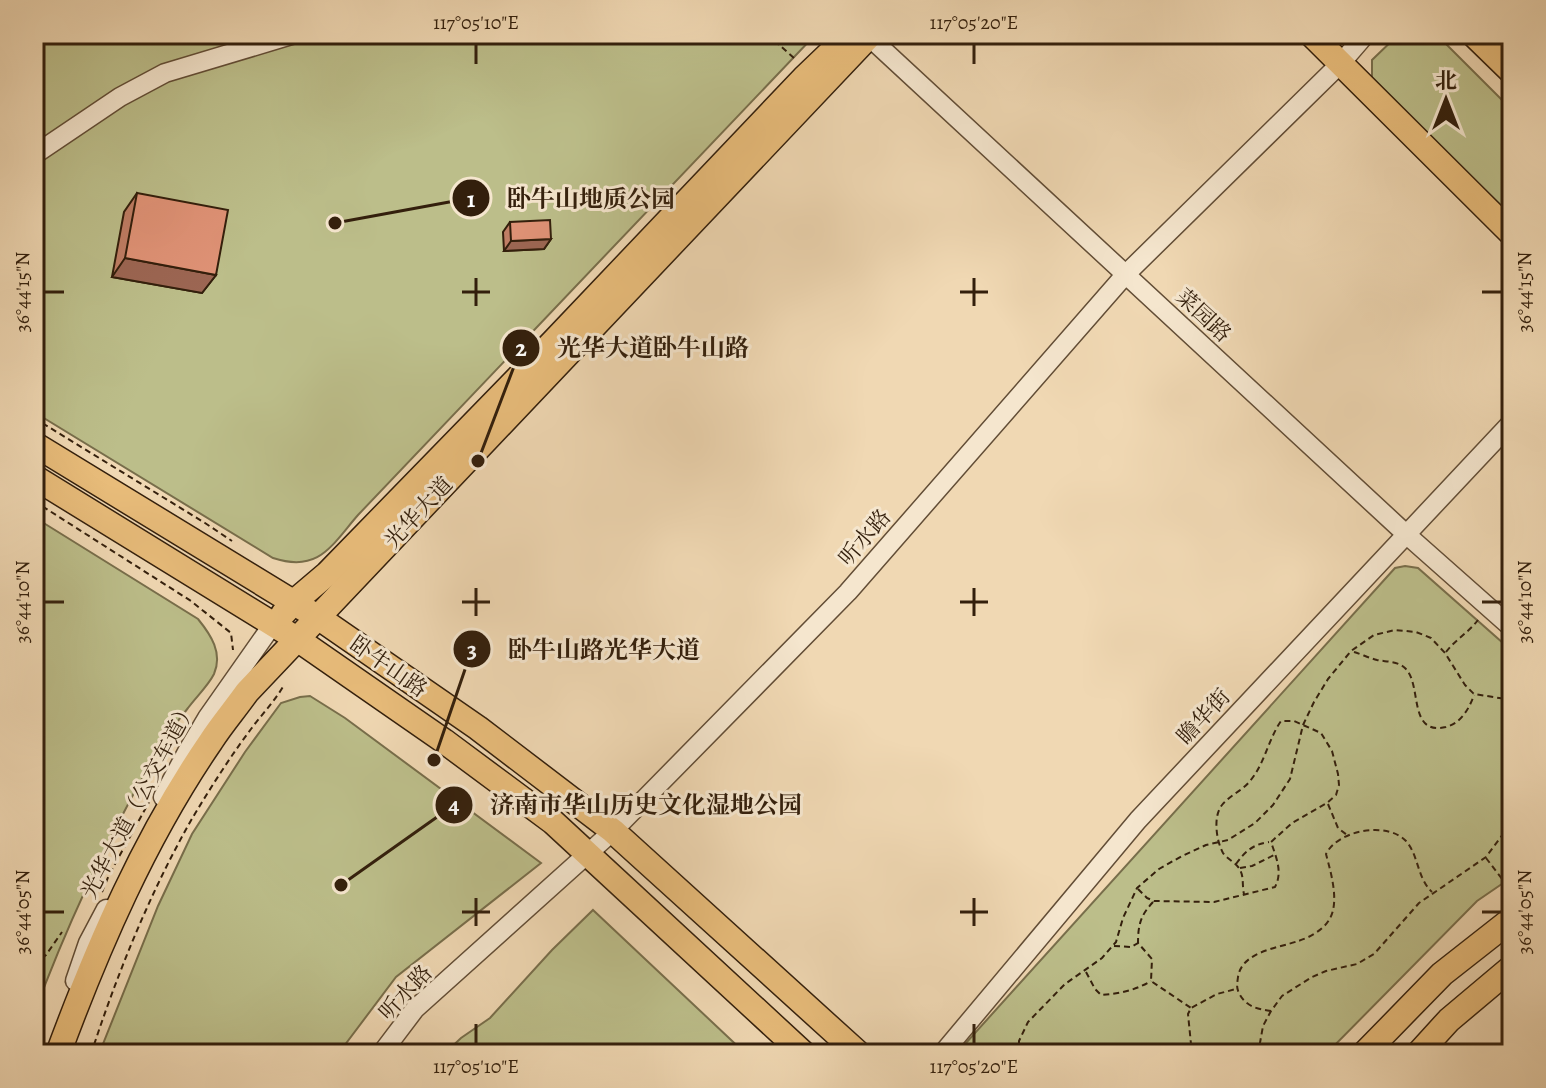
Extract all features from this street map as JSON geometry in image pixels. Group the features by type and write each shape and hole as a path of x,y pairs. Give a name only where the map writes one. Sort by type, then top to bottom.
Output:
{"main road":[{"path":"1311,34 1512,234"},
{"path":"1473,34 1512,72"},
{"name":"光华大道","path":"273,624 338,563 553,342 804,78 864,35"},
{"name":"光华大道","path":"58,1054 107,930 160,824 210,741 247,692 567,357 864,35"},
{"name":"卧牛山路","path":"34,444 294,602 478,728 613,831 859,1054"},
{"path":"34,477 297,639 444,741 553,822 804,1054"},
{"path":"1364,1054 1442,974 1512,919"},
{"path":"1418,1054 1449,1020 1512,967"}],"street":[{"path":"34,155 120,97 165,73 295,34"},
{"name":"听水路","path":"381,1054 415,1009 613,831 848,592 1125,275 1341,63 1366,34"},
{"name":"菜园路","path":"864,35 1512,628"},
{"name":"瞻华街","path":"942,1054 1138,820 1512,422"},
{"name":"光华大道（公交车道）","path":"50,1054 88,943 175,774 207,718 273,624"}],"path":[{"path":"767,34 798,62"},
{"path":"34,418 231,540"},
{"path":"34,501 191,601 231,633 233,655"},
{"path":"1445,653 1472,628 1488,607"},
{"path":"1019,1054 1019,1041 1028,1022 1065,984 1102,958 1116,942 1137,888 1170,863 1206,845 1228,840 1255,823 1273,805 1290,779 1303,725 1328,679 1351,651 1374,635 1395,630 1416,632 1431,638 1474,694 1512,700"},
{"path":"1351,651 1405,667 1414,686 1419,714 1425,724 1434,728 1447,727 1458,721 1470,706 1474,694"},
{"path":"91,1054 144,916 193,818 284,685"},
{"path":"1235,865 1244,853 1258,843 1271,842 1292,823 1336,795 1338,774 1326,739 1321,733 1294,721 1281,721 1250,782 1231,795 1220,807 1216,819 1222,852 1235,865 1240,868 1252,866 1275,854"},
{"path":"1327,803 1338,828 1348,836"},
{"path":"1258,1054 1263,1026 1282,996 1312,977 1357,964 1374,954 1409,912 1432,892 1486,857 1512,822"},
{"path":"1271,1011 1244,1002 1237,989 1239,970 1260,953 1307,938 1329,921 1334,887 1326,854 1329,848 1359,831 1387,831 1403,838 1424,885 1432,892"},
{"path":"1137,888 1154,901 1214,902 1275,887 1280,872 1271,842"},
{"path":"1486,857 1512,892"},
{"path":"1240,868 1244,894"},
{"path":"1151,981 1152,959 1138,943 1138,925 1154,901"},
{"path":"34,965 46,955 62,932"},
{"path":"1113,946 1131,947 1138,943"},
{"path":"1085,971 1101,995 1130,990 1151,981"},
{"path":"1151,981 1191,1008"},
{"path":"1198,1054 1191,1044 1188,1014 1191,1008 1217,994 1237,989"}],"green space":[{"path":"34,34 816,34 331,546 313,559 289,562 273,558 34,412"},
{"path":"1399,34 1436,34 1512,110 1512,216 1372,82 1372,60"},
{"path":"34,517 198,619 211,638 217,659 214,674 163,742 117,825 87,886 34,1014"},
{"path":"1395,568 1418,568 1512,651 1512,877 1477,901 1326,1054 956,1054"},
{"path":"310,696 345,718 541,863 396,977 338,1054 99,1054 158,906 192,834 281,703"},
{"path":"593,910 746,1054 444,1054 490,1018"}],"building":[{"path":"137,193 228,210 216,275 125,258"},
{"path":"550,220 551,239 511,241 510,222"}],"place":[{"name":"卧牛山地质公园","path":"335,223"},
{"name":"光华大道卧牛山路","path":"478,461"},
{"name":"卧牛山路光华大道","path":"434,760"},
{"name":"济南市华山历史文化湿地公园","path":"341,885"}]}
